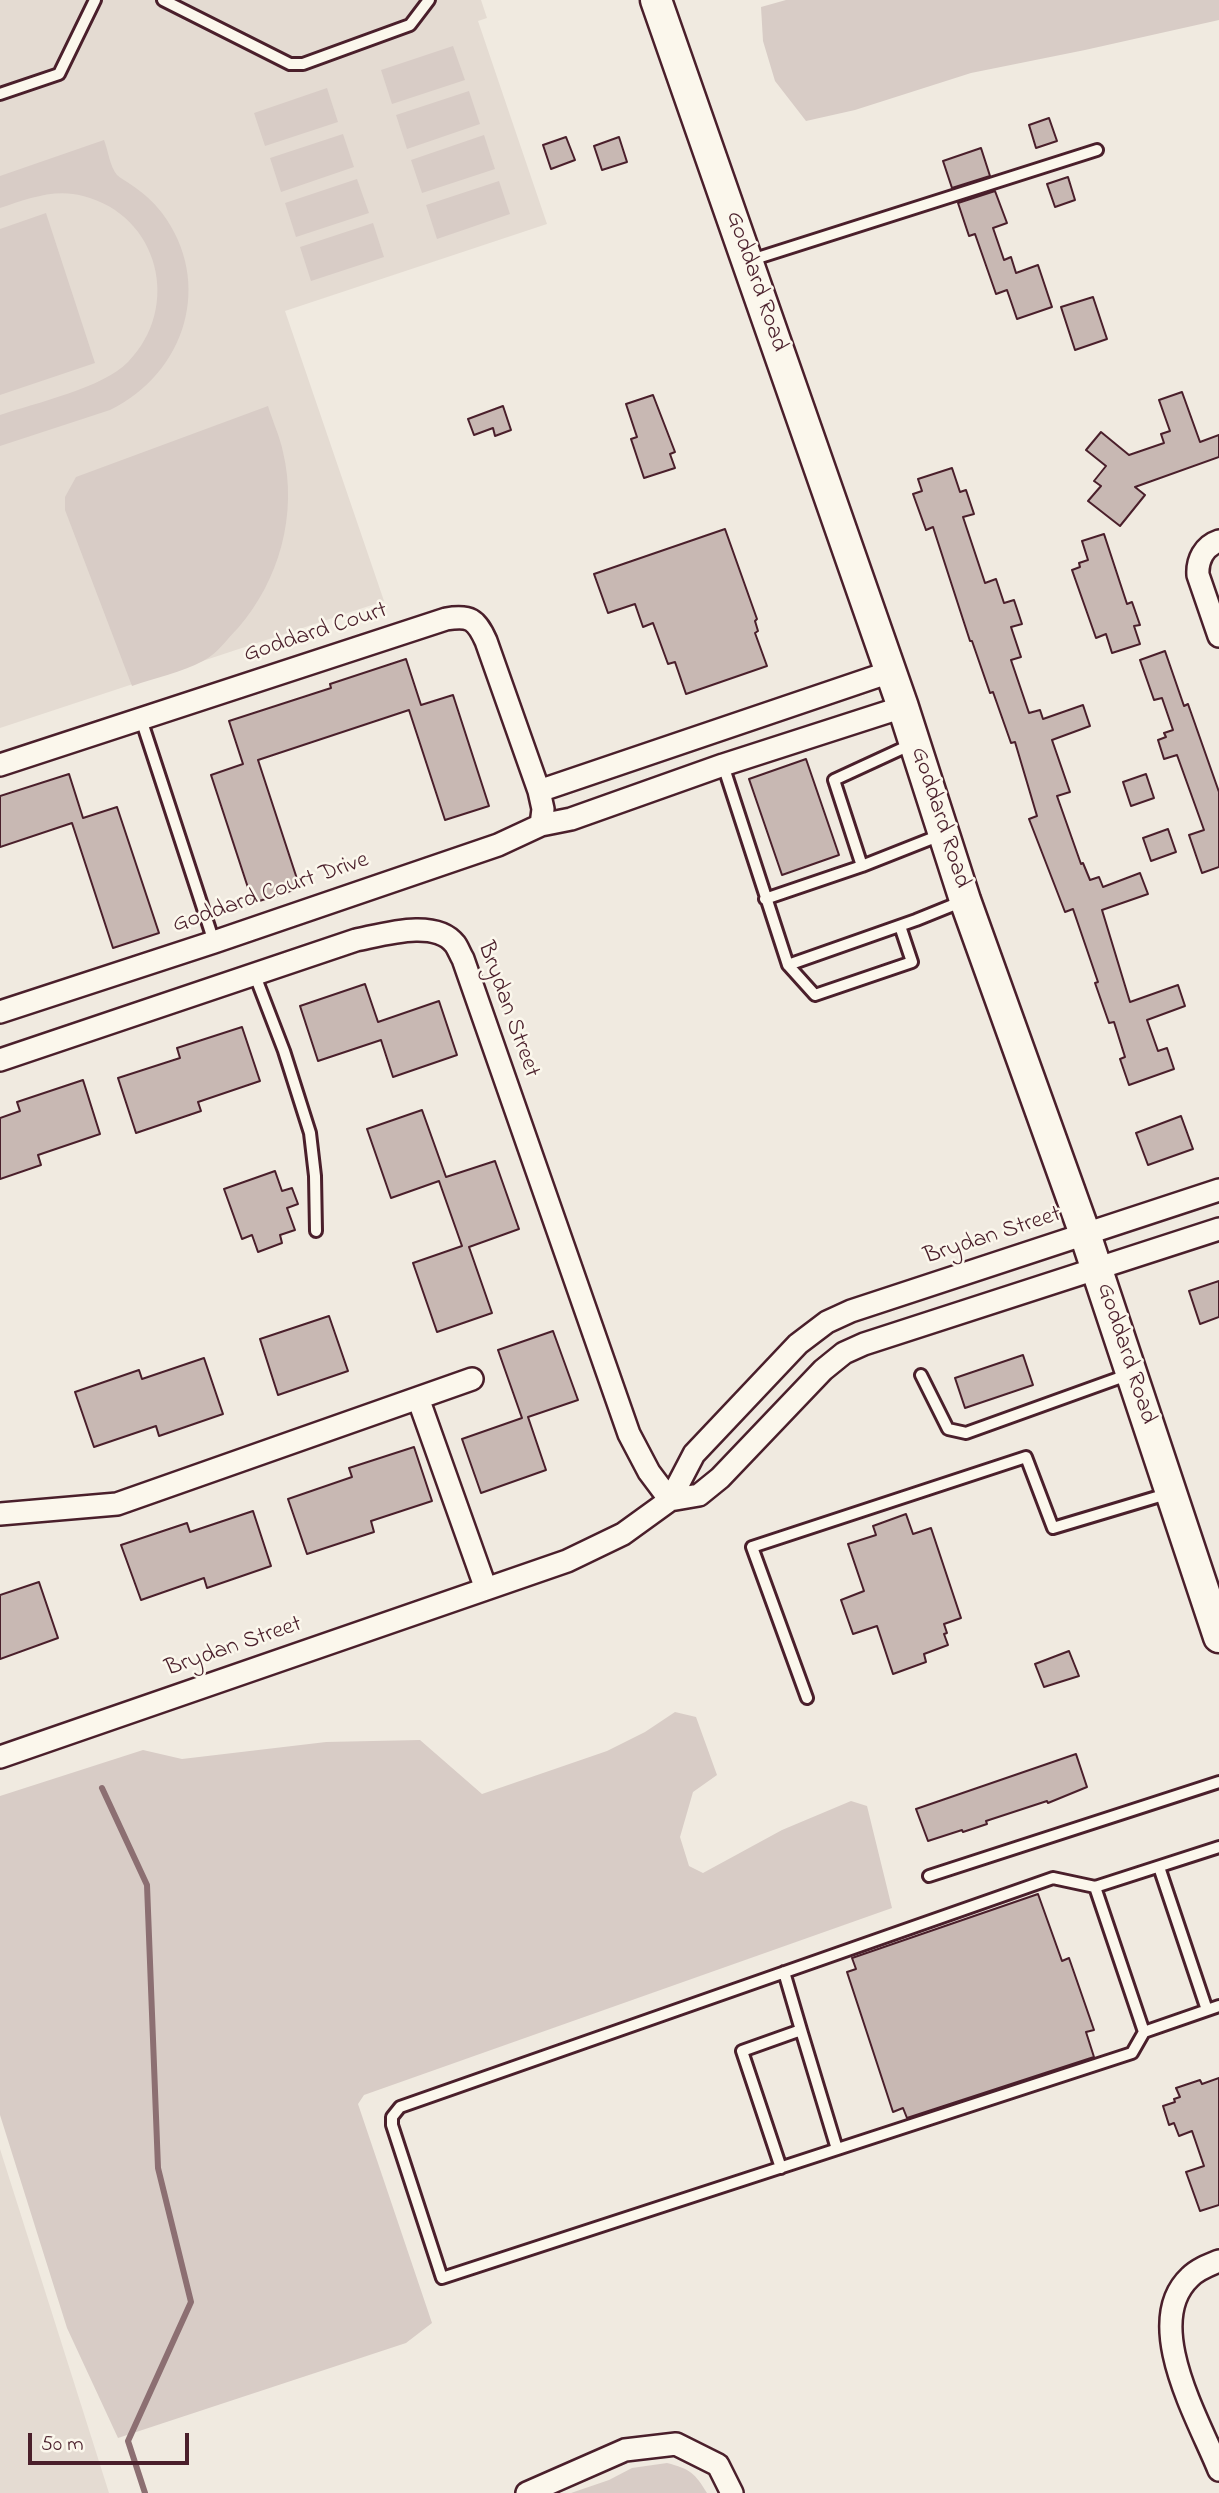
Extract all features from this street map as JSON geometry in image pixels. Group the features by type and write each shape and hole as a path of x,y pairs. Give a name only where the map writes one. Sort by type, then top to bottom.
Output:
{"main road":[{"name":"Goddard Road","path":"656,0 903,707 965,900 1085,1234 1219,1637"}],"street":[{"path":"1219,541 1213,543 1201,557 1198,575 1219,636"},
{"name":"Goddard Court","path":"0,765 446,619 463,616 471,619 481,629 486,641 541,808"},
{"path":"541,808 890,672"},
{"path":"541,808 571,819 723,765 903,707"},
{"name":"Goddard Court Drive","path":"0,1012 214,943 498,845 541,808"},
{"name":"Brydan Street","path":"0,1060 356,940 406,930 442,934 454,942 463,959 629,1434 649,1472 670,1500"},
{"name":"Brydan Street","path":"670,1500 694,1454 799,1344 827,1322 851,1311 1219,1190"},
{"name":"Brydan Street","path":"0,1757 567,1560 623,1534 670,1500 699,1495 720,1478 823,1370 844,1353 1096,1267 1219,1229"},
{"path":"0,1514 117,1504 472,1380"},
{"path":"418,1398 486,1589"},
{"path":"1219,2261 1192,2275 1184,2283 1176,2296 1170,2321 1177,2367 1219,2470"},
{"path":"527,2493 625,2450 676,2444 718,2465 732,2493"}],"lane":[{"path":"0,94 59,74 95,0"},
{"path":"163,0 290,64 303,64 410,25 429,0"},
{"path":"748,261 1097,150"},
{"path":"141,719 214,943"},
{"path":"862,866 834,780 915,743"},
{"path":"723,765 788,965 815,995 912,962 900,926"},
{"path":"765,899 862,866 945,833"},
{"path":"788,965 965,900"},
{"path":"254,973 284,1051 310,1133 315,1176 316,1231"},
{"path":"920,1375 948,1429 966,1433 1132,1373"},
{"path":"807,1698 752,1547 1026,1457 1053,1528 1170,1493"},
{"path":"929,1876 1219,1782"},
{"path":"1219,1847 1095,1888 1053,1878 400,2108 392,2117 392,2125 442,2278 1132,2053 1144,2032 1219,2006"},
{"path":"1159,1867 1208,2010"},
{"path":"1095,1888 1144,2032"},
{"path":"784,1972 837,2149"},
{"path":"781,2168 742,2051 801,2030"}],"shaded area":[{"path":"0,0 481,0 487,18 478,21 547,224 285,311 384,601 0,728"},
{"path":"786,0 1219,0 1219,20 971,73 855,110 806,121 775,81 763,41 761,7"},
{"path":"453,46 465,80 392,104 381,70"},
{"path":"327,88 338,122 265,146 254,113"},
{"path":"469,91 480,124 407,149 396,115"},
{"path":"343,134 354,167 281,192 270,158"},
{"path":"484,135 495,169 422,193 411,160"},
{"path":"104,140 117,175 155,205 178,240 186,268 188,296 184,323 174,350 158,373 136,394 110,410 0,446 0,415 86,387 117,371 128,362 145,340 154,316 158,290 154,266 145,242 130,222 109,206 83,196 62,193 20,201 0,208 0,176"},
{"path":"357,179 369,213 296,237 285,203"},
{"path":"499,181 510,214 437,239 426,205"},
{"path":"46,213 95,363 0,395 0,229"},
{"path":"373,223 384,257 311,281 300,247"},
{"path":"268,406 283,452 288,499 281,546 264,589 238,628 208,658 132,686 65,510 65,497 76,477"},
{"path":"675,1712 696,1717 717,1775 693,1792 680,1837 689,1866 703,1873 782,1830 851,1801 867,1806 892,1908 364,2095 358,2104 432,2323 406,2343 118,2438 67,2328 0,2115 0,1796 143,1750 182,1759 326,1742 420,1740 482,1794 607,1751 645,1732"},
{"path":"0,2149 109,2493 0,2493"},
{"path":"667,2463 691,2473 707,2493 571,2493 609,2480 632,2468"}],"building":[{"path":"1049,118 1057,141 1036,148 1029,125"},
{"path":"566,137 575,160 551,169 543,145"},
{"path":"619,137 627,162 602,170 594,146"},
{"path":"981,148 990,176 952,188 943,161"},
{"path":"1068,177 1075,200 1055,207 1047,184"},
{"path":"995,191 1007,223 993,228 1004,260 1011,257 1016,273 1038,265 1052,307 1017,319 1007,290 996,294 975,234 969,236 958,203"},
{"path":"1093,297 1107,339 1075,350 1061,307"},
{"path":"1182,392 1200,442 1219,435 1219,457 1135,487 1145,495 1120,526 1088,501 1101,486 1094,481 1106,466 1086,450 1101,432 1129,455 1164,443 1161,434 1170,431 1159,400"},
{"path":"653,395 675,452 670,454 675,468 644,478 631,439 637,437 626,404"},
{"path":"503,406 511,430 495,436 493,428 474,435 468,419"},
{"path":"952,468 960,492 966,490 974,514 963,517 985,583 996,579 1004,603 1014,600 1022,624 1011,627 1021,657 1011,660 1029,713 1040,710 1043,719 1083,705 1090,726 1052,740 1070,792 1057,796 1081,864 1083,863 1090,880 1099,877 1103,887 1140,873 1148,894 1102,910 1130,1002 1178,985 1185,1006 1147,1020 1158,1051 1167,1048 1174,1069 1129,1085 1120,1059 1125,1057 1114,1022 1109,1023 1073,909 1065,912 1029,819 1037,816 1015,742 1011,743 993,692 990,693 970,641 933,527 926,530 913,494 922,491 918,479"},
{"path":"725,529 757,619 755,621 758,631 755,633 767,666 686,694 675,662 668,664 653,623 643,627 635,604 608,613 594,574"},
{"path":"1104,534 1127,604 1132,602 1140,625 1134,626 1140,644 1112,653 1106,634 1096,638 1072,570 1080,567 1079,563 1088,560 1082,541"},
{"path":"1165,651 1184,706 1188,704 1219,792 1219,867 1202,873 1189,835 1204,830 1177,755 1164,759 1158,740 1166,737 1164,733 1173,730 1162,698 1154,700 1140,660"},
{"path":"406,659 421,705 453,695 489,806 445,820 409,710 258,760 300,888 253,903 211,775 243,764 229,721 331,688 330,684"},
{"path":"806,759 839,855 782,875 749,779"},
{"path":"69,774 83,818 117,807 159,933 113,948 72,823 0,847 0,796"},
{"path":"1146,774 1154,798 1131,806 1123,782"},
{"path":"1168,829 1176,852 1151,861 1143,838"},
{"path":"365,984 378,1022 439,1001 457,1055 393,1077 381,1040 318,1061 300,1006"},
{"path":"242,1027 260,1081 198,1102 201,1111 136,1133 118,1078 180,1058 177,1048"},
{"path":"83,1080 100,1134 38,1155 41,1165 0,1179 0,1118 20,1111 17,1102"},
{"path":"422,1110 446,1177 495,1161 519,1229 469,1247 492,1313 437,1332 413,1263 462,1246 439,1181 391,1198 367,1129"},
{"path":"1181,1116 1193,1149 1148,1165 1136,1133"},
{"path":"275,1171 282,1191 292,1188 298,1204 287,1208 295,1230 280,1235 282,1243 258,1252 252,1235 242,1239 224,1189"},
{"path":"1219,1281 1219,1317 1200,1324 1189,1291"},
{"path":"329,1316 348,1371 278,1395 260,1339"},
{"path":"553,1331 578,1400 528,1417 546,1470 481,1493 462,1439 522,1418 498,1350"},
{"path":"1023,1355 1033,1385 965,1408 955,1378"},
{"path":"204,1358 223,1414 159,1436 156,1426 94,1447 75,1392 139,1370 142,1379"},
{"path":"414,1447 432,1501 371,1521 374,1532 307,1554 288,1499 352,1477 349,1468"},
{"path":"253,1511 271,1566 207,1588 204,1578 141,1600 121,1545 187,1523 190,1532"},
{"path":"906,1514 913,1534 931,1528 961,1618 944,1624 948,1645 924,1654 926,1662 893,1674 877,1626 853,1634 841,1600 864,1591 848,1544 876,1535 873,1526"},
{"path":"39,1582 58,1638 0,1659 0,1595"},
{"path":"1069,1651 1079,1676 1044,1687 1035,1664"},
{"path":"1076,1754 1087,1787 1048,1803 1047,1801 986,1821 987,1824 928,1841 916,1809"},
{"path":"1038,1894 1062,1961 1069,1958 1094,2030 1086,2032 1094,2057 907,2118 903,2108 893,2112 847,1972 856,1969 852,1958"},
{"path":"1219,2078 1219,2205 1200,2211 1186,2172 1204,2166 1192,2131 1179,2136 1174,2123 1169,2125 1163,2106 1180,2097 1176,2088 1200,2080 1202,2084"}],"waterway":[{"path":"102,1788 147,1885 158,2168 191,2302 128,2441 145,2493"}]}
